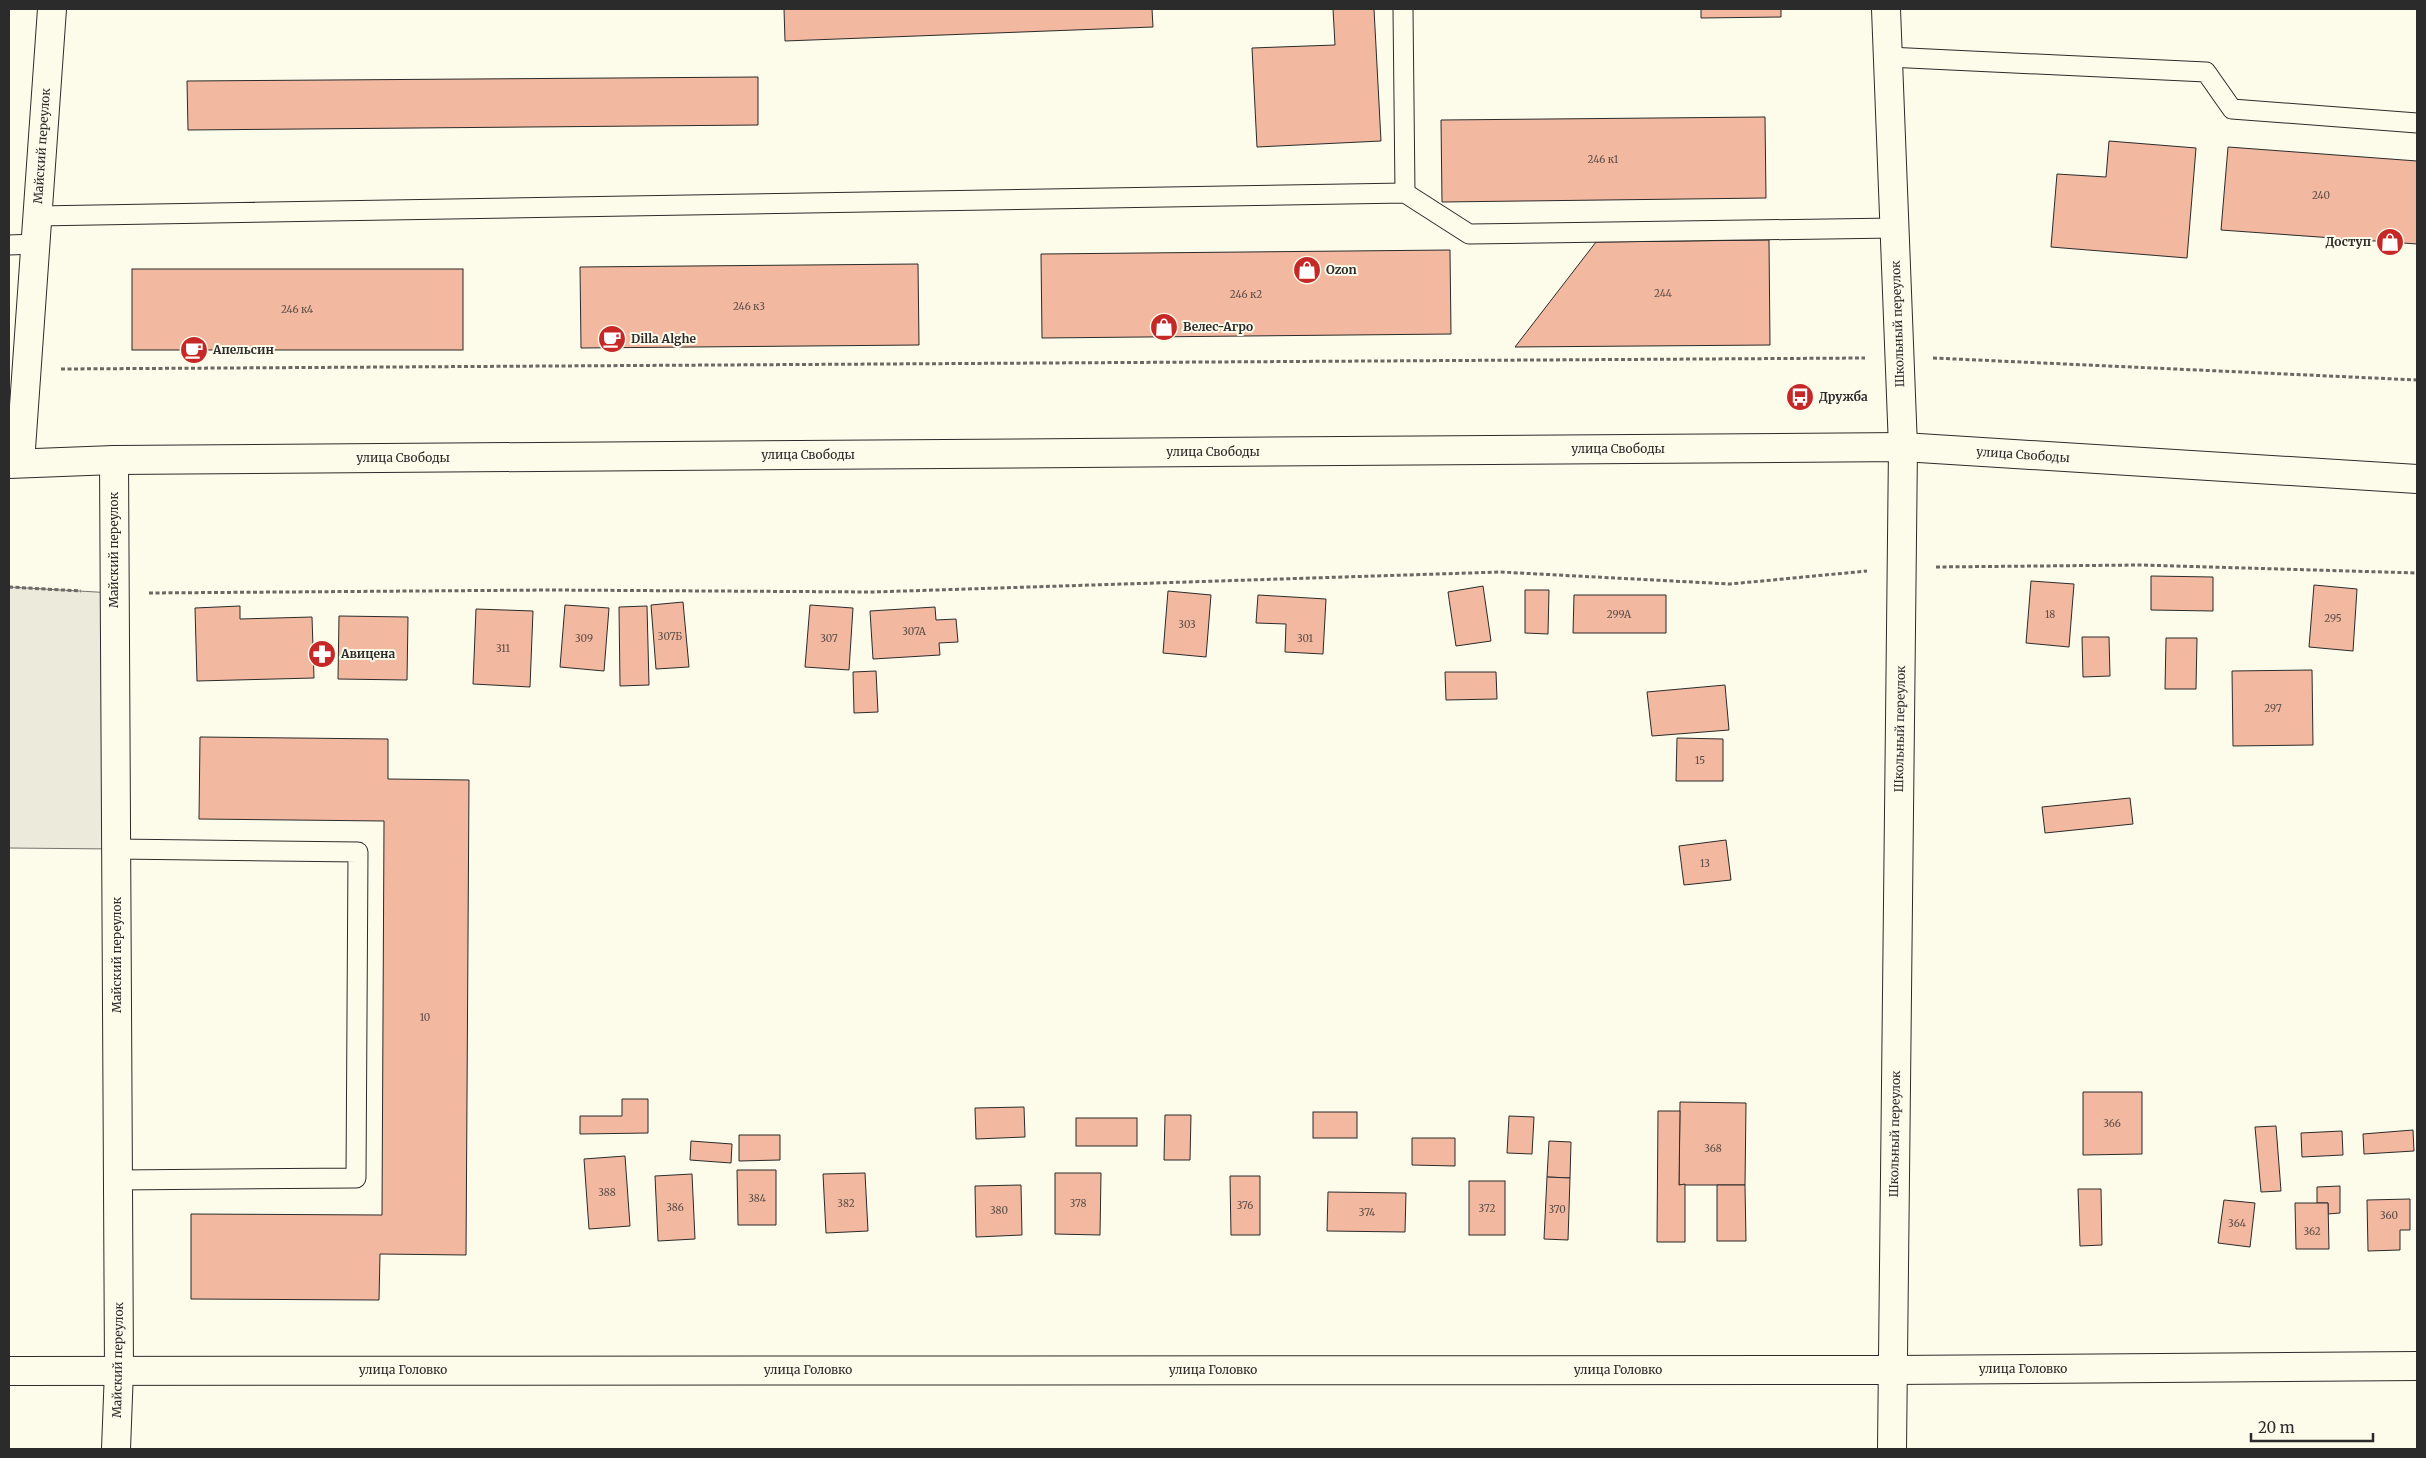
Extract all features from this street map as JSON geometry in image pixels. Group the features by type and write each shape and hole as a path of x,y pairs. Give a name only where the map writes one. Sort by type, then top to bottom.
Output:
{"street":[{"name":"Майский переулок","path":"14,463 26,374 22,244 37,216 52,9"},
{"name":"Школьный переулок","path":"1886,9 1903,447 1892,1449"},
{"name":"улица Свободы","path":"14,463 114,460 1903,447 2417,479"},
{"name":"Майский переулок","path":"114,460 119,1370 116,1449"},
{"name":"улица Головко","path":"9,1371 1892,1370 2417,1366"}],"lane":[{"path":"1403,9 1405,193"},
{"path":"1888,57 2206,72 2232,109 2417,123"},
{"path":"37,216 1405,193 1469,234 1894,228"},
{"path":"116,849 358,852 356,1178 118,1180"}],"path":[{"path":"26,374 60,369 1960,358 2417,380"},
{"path":"9,587 114,592 351,593 550,590 873,592 1500,572 1730,584 1902,568 2140,565 2417,573"}],"shaded area":[{"path":"9,587 114,593 116,849 9,848"}],"building":[{"path":"784,9 1152,9 1153,27 785,41"},
{"path":"1333,9 1374,9 1381,141 1257,147 1252,48 1335,45"},
{"path":"1701,9 1781,9 1781,17 1701,18"},
{"path":"758,77 758,125 188,130 187,81"},
{"path":"1765,117 1766,198 1442,202 1441,120"},
{"path":"2109,141 2196,148 2187,258 2051,247 2057,174 2106,177"},
{"path":"2228,147 2417,161 2417,244 2221,230"},
{"path":"1769,240 1770,345 1515,347 1596,242"},
{"path":"1450,250 1451,334 1042,338 1041,254"},
{"path":"918,264 919,345 581,348 580,267"},
{"path":"132,269 463,269 463,350 132,350"},
{"path":"2151,576 2213,577 2213,611 2151,610"},
{"path":"2031,581 2074,584 2069,647 2026,643"},
{"path":"2314,585 2357,589 2353,651 2309,647"},
{"path":"1483,586 1491,641 1456,646 1448,592"},
{"path":"1525,590 1549,590 1548,634 1525,633"},
{"path":"1168,591 1211,595 1206,657 1163,653"},
{"path":"1258,595 1326,599 1323,654 1285,652 1286,624 1256,623"},
{"path":"1574,595 1666,595 1666,633 1573,633"},
{"path":"683,602 689,667 656,669 651,605"},
{"path":"565,605 609,608 604,671 560,667"},
{"path":"810,605 853,608 849,670 805,667"},
{"path":"240,606 240,619 312,617 314,678 197,681 195,608"},
{"path":"647,606 649,685 620,686 619,607"},
{"path":"935,607 936,620 956,619 958,642 939,643 940,655 873,659 870,611"},
{"path":"476,609 533,611 530,687 473,684"},
{"path":"339,616 408,617 407,680 338,679"},
{"path":"2082,637 2109,637 2110,676 2083,677"},
{"path":"2166,638 2197,638 2196,689 2165,689"},
{"path":"2312,670 2313,745 2233,746 2232,671"},
{"path":"876,671 878,712 854,713 853,672"},
{"path":"1445,672 1496,672 1497,699 1446,700"},
{"path":"1725,685 1729,730 1652,736 1647,692"},
{"path":"200,737 388,739 388,779 469,780 466,1255 380,1254 379,1300 191,1299 191,1214 382,1215 384,821 199,819"},
{"path":"1677,738 1723,739 1723,781 1676,781"},
{"path":"2130,798 2133,824 2045,833 2042,807"},
{"path":"1726,840 1731,880 1684,885 1679,846"},
{"path":"2083,1092 2142,1092 2142,1154 2083,1155"},
{"path":"622,1099 648,1099 648,1133 580,1134 580,1116 622,1116"},
{"path":"1680,1102 1746,1103 1745,1185 1679,1185"},
{"path":"1024,1107 1025,1137 976,1139 975,1108"},
{"path":"1658,1111 1680,1111 1679,1185 1685,1184 1685,1242 1657,1242"},
{"path":"1313,1112 1357,1112 1357,1138 1313,1138"},
{"path":"1165,1115 1191,1115 1190,1160 1164,1160"},
{"path":"1509,1116 1534,1117 1532,1154 1507,1153"},
{"path":"1076,1118 1137,1118 1137,1146 1076,1146"},
{"path":"2276,1126 2281,1191 2261,1192 2255,1127"},
{"path":"2413,1130 2414,1151 2364,1154 2363,1134"},
{"path":"2342,1131 2343,1155 2302,1157 2301,1133"},
{"path":"739,1135 780,1135 780,1160 739,1161"},
{"path":"1412,1138 1455,1138 1455,1166 1412,1165"},
{"path":"691,1141 732,1144 731,1163 690,1160"},
{"path":"1549,1141 1571,1142 1570,1178 1547,1177"},
{"path":"625,1156 630,1226 589,1229 584,1159"},
{"path":"737,1170 776,1170 776,1225 738,1225"},
{"path":"865,1173 868,1231 826,1233 823,1174"},
{"path":"1055,1173 1101,1173 1100,1235 1055,1234"},
{"path":"692,1174 695,1239 658,1241 655,1176"},
{"path":"1230,1176 1260,1176 1260,1235 1231,1235"},
{"path":"1547,1177 1570,1178 1568,1240 1544,1239"},
{"path":"1469,1181 1505,1181 1505,1235 1469,1235"},
{"path":"1021,1185 1022,1235 976,1237 975,1186"},
{"path":"1717,1185 1745,1185 1746,1241 1717,1241"},
{"path":"2340,1186 2340,1213 2328,1214 2328,1203 2317,1203 2317,1187"},
{"path":"2078,1189 2101,1189 2102,1245 2080,1246"},
{"path":"1328,1192 1406,1193 1405,1232 1327,1231"},
{"path":"2410,1199 2410,1230 2400,1230 2400,1250 2368,1251 2367,1200"},
{"path":"2224,1200 2255,1203 2250,1247 2218,1243"},
{"path":"2295,1203 2328,1203 2329,1249 2296,1249"}],"place":[{"name":"Доступ","path":"2390,242"},
{"name":"Ozon","path":"1307,270"},
{"name":"Велес-Агро","path":"1164,327"},
{"name":"Dilla Alghe","path":"612,339"},
{"name":"Апельсин","path":"194,350"},
{"name":"Дружба","path":"1800,397"},
{"name":"Авицена","path":"322,654"}]}
